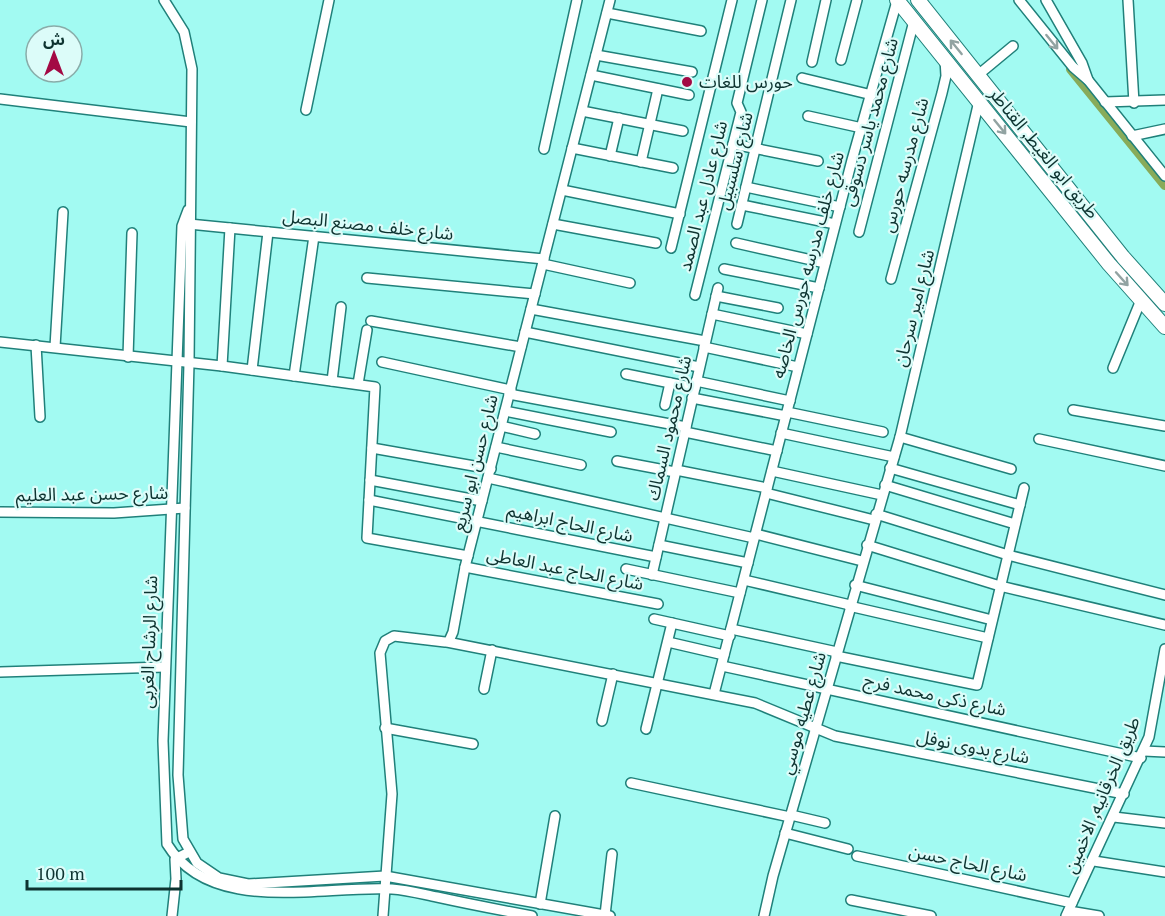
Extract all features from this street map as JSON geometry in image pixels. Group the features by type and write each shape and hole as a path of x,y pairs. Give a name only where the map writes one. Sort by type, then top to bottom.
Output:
{"main road":[{"name":"طريق ابو الغيط, القناطر","path":"918,0 1123,257 1165,304"},
{"name":"طريق ابو الغيط, القناطر","path":"897,1 1165,327"}],"street":[{"name":"شارع الرشاح الغربى","path":"164,0 184,32 189,50 191,122 189,363 180,644 180,812 183,839 189,852 207,872 219,878 248,884 385,876 608,916"},
{"path":"306,110 329,0"},
{"path":"544,149 577,0"},
{"name":"شارع حسن ابو سريع","path":"447,642 453,632 465,567 610,0"},
{"path":"671,248 732,0"},
{"name":"شارع عادل عبد الصمد","path":"695,295 741,112 737,104 762,0"},
{"name":"شارع سلسبيل","path":"737,224 791,0"},
{"path":"812,62 826,0"},
{"path":"841,60 857,0"},
{"path":"1019,0 1073,67 1088,80 1165,176"},
{"path":"1046,0 1082,63 1088,80"},
{"path":"1128,0 1134,103"},
{"name":"شارع خلف مدرسه حورس الخاصه","path":"714,694 825,262 897,1"},
{"path":"607,13 701,31"},
{"name":"شارع محمد ياسر دسوقى","path":"859,232 914,21"},
{"path":"978,75 1013,46"},
{"path":"596,55 692,72"},
{"name":"شارع مدرسه حورس","path":"891,279 942,93 945,59"},
{"path":"591,75 689,95"},
{"path":"802,78 872,95"},
{"path":"640,162 658,89"},
{"path":"0,99 191,122"},
{"path":"1105,102 1134,103 1165,100"},
{"name":"شارع امير سرحان","path":"875,517 900,437 979,101"},
{"path":"582,111 683,131"},
{"path":"808,116 862,128"},
{"path":"610,156 619,118"},
{"path":"1132,136 1165,129"},
{"path":"733,144 818,161"},
{"path":"572,148 673,168"},
{"path":"746,188 840,207"},
{"path":"562,190 680,214"},
{"path":"742,205 836,224"},
{"name":"شارع الرشاح الغربى","path":"175,859 165,834 165,667 182,226 189,208"},
{"path":"55,347 63,212"},
{"name":"شارع خلف مصنع البصل","path":"189,224 543,261 630,283"},
{"path":"553,224 656,243"},
{"path":"222,366 230,228"},
{"path":"252,370 268,232"},
{"path":"128,357 132,233"},
{"path":"294,376 314,236"},
{"path":"736,243 825,262"},
{"path":"724,269 819,288"},
{"path":"366,278 535,294"},
{"name":"شارع محمود السماك","path":"652,574 717,292 778,308"},
{"path":"1113,368 1141,300"},
{"path":"332,381 341,307"},
{"path":"531,309 705,344 798,367"},
{"path":"712,314 807,334"},
{"path":"358,384 369,325 521,347"},
{"path":"525,332 699,367"},
{"path":"0,342 222,366 376,388 366,535 369,539 468,556"},
{"path":"36,345 40,417"},
{"path":"382,362 777,451"},
{"path":"626,374 694,389 786,414 883,432"},
{"path":"666,405 670,384"},
{"path":"694,389 790,401"},
{"path":"175,397 188,398"},
{"path":"1073,410 1165,426"},
{"path":"505,411 611,432"},
{"path":"501,426 535,434"},
{"path":"782,433 894,457"},
{"path":"900,437 1011,469"},
{"path":"1039,439 1165,466"},
{"path":"496,447 580,465"},
{"path":"372,448 489,474 665,518 862,561"},
{"path":"617,461 767,490 1165,595"},
{"path":"890,468 1020,505"},
{"path":"772,471 882,495"},
{"path":"370,480 482,501"},
{"path":"885,485 1015,524"},
{"path":"654,619 730,632 976,685 1024,488"},
{"name":"شارع الحاج ابراهيم","path":"369,500 656,557"},
{"name":"شارع حسن عبد العليم","path":"0,512 114,513 185,508"},
{"name":"شارع عطيه موسي","path":"764,916 785,833 829,689 875,517"},
{"path":"659,545 748,563"},
{"path":"867,545 1000,586 1165,625"},
{"name":"شارع الحاج عبد العاطى","path":"465,567 658,604"},
{"path":"626,569 740,593"},
{"path":"744,580 988,638"},
{"path":"855,585 992,620"},
{"path":"646,729 672,623"},
{"path":"383,916 392,794 385,729 384,675 380,658 383,644 394,636 447,642"},
{"name":"شارع بدوى نوفل","path":"447,642 714,694 766,707 816,730 836,736 1125,794"},
{"path":"668,642 724,655"},
{"path":"166,645 180,644"},
{"name":"طريق الخرقانيه, الاخمين","path":"1069,910 1094,861 1142,754 1154,719 1164,669 1165,649"},
{"path":"484,690 492,650"},
{"name":"شارع ذكى محمد فرج","path":"722,666 1142,754 1165,752"},
{"path":"0,672 165,667"},
{"path":"602,721 613,674"},
{"path":"1154,719 1165,719"},
{"path":"385,729 473,744"},
{"path":"631,783 825,823"},
{"path":"164,812 180,812"},
{"path":"540,904 555,816"},
{"path":"1114,817 1165,823"},
{"path":"785,833 849,849"},
{"path":"175,859 189,852"},
{"path":"608,916 612,854"},
{"name":"شارع الحاج حسن","path":"857,856 1099,916"},
{"path":"175,859 211,885 239,894 269,896 384,889 532,916"},
{"path":"172,916 176,879 175,859"},
{"path":"1094,861 1165,872"},
{"path":"851,900 931,916"}],"waterway":[{"path":"1071,69 1165,185"}],"place":[{"name":"حورس للغات","path":"687,82"}]}
